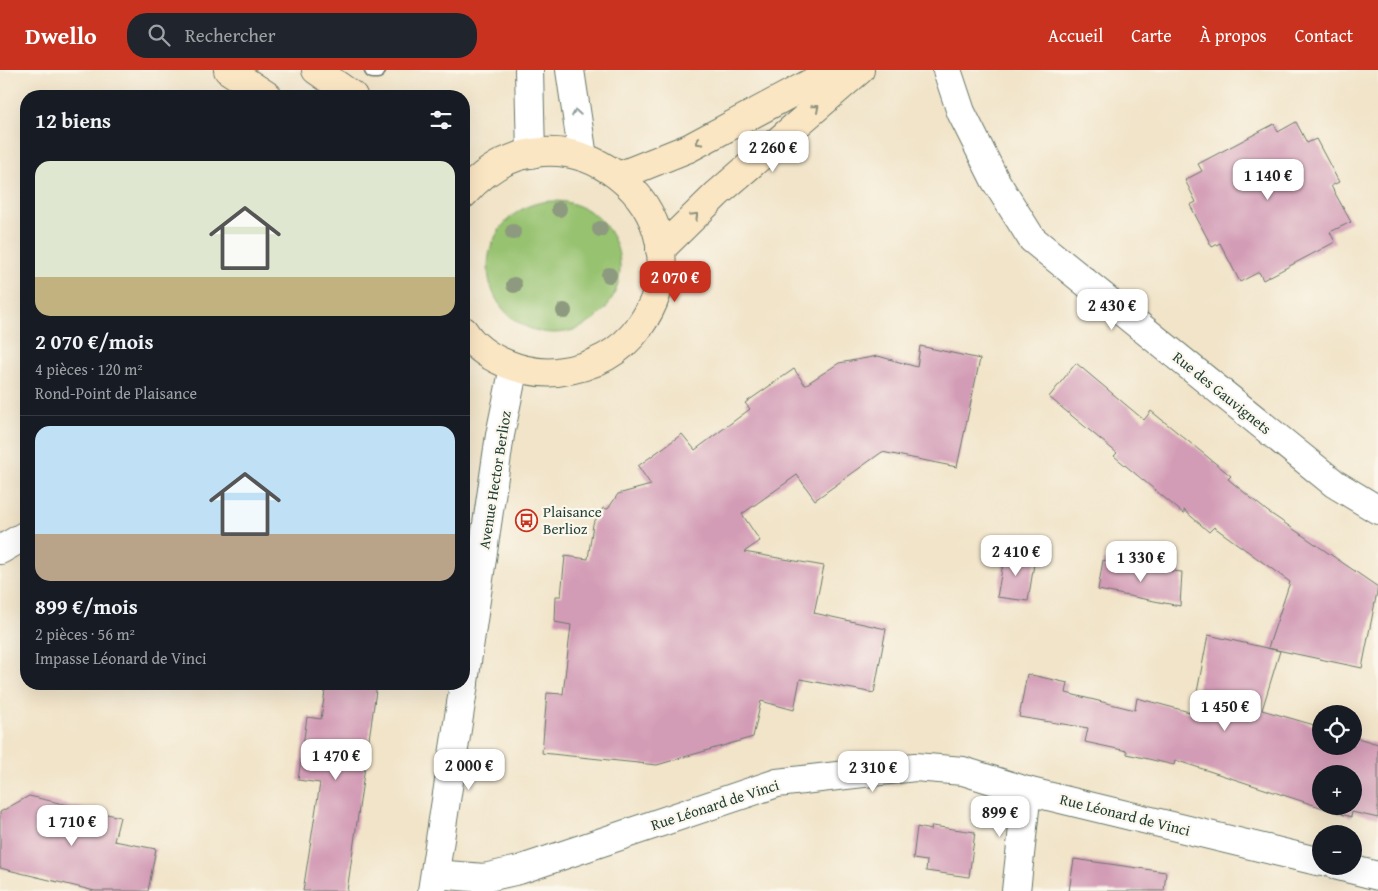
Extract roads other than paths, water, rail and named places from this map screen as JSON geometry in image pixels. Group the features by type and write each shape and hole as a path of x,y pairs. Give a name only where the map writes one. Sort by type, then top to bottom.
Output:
{"main road":[{"path":"228,70 259,90"},
{"path":"316,70 344,90"},
{"path":"619,176 689,148 835,70"},
{"path":"660,250 717,194 860,70"},
{"path":"470,182 503,163 531,154 549,152 583,157 619,176 639,197 653,222 660,250 659,282 650,312 631,338 606,358 577,369 545,373 514,367 488,354 470,337"}],"street":[{"path":"528,70 531,154"},
{"path":"570,70 583,157"},
{"name":"Rue des Gauvignets","path":"947,70 961,112 995,180 1032,239 1335,484 1378,510"},
{"name":"Avenue Hector Berlioz","path":"470,642 500,435 514,367"},
{"path":"0,550 20,538"},
{"name":"Avenue Hector Berlioz","path":"434,883 463,690"},
{"name":"Rue Léonard de Vinci","path":"434,883 484,878 518,870 777,784 915,767 963,771 1027,791 1312,860"},
{"path":"1016,891 1027,791"},
{"path":"1362,872 1378,876"}],"place":[{"name":"Plaisance Berlioz","path":"527,521"}]}
